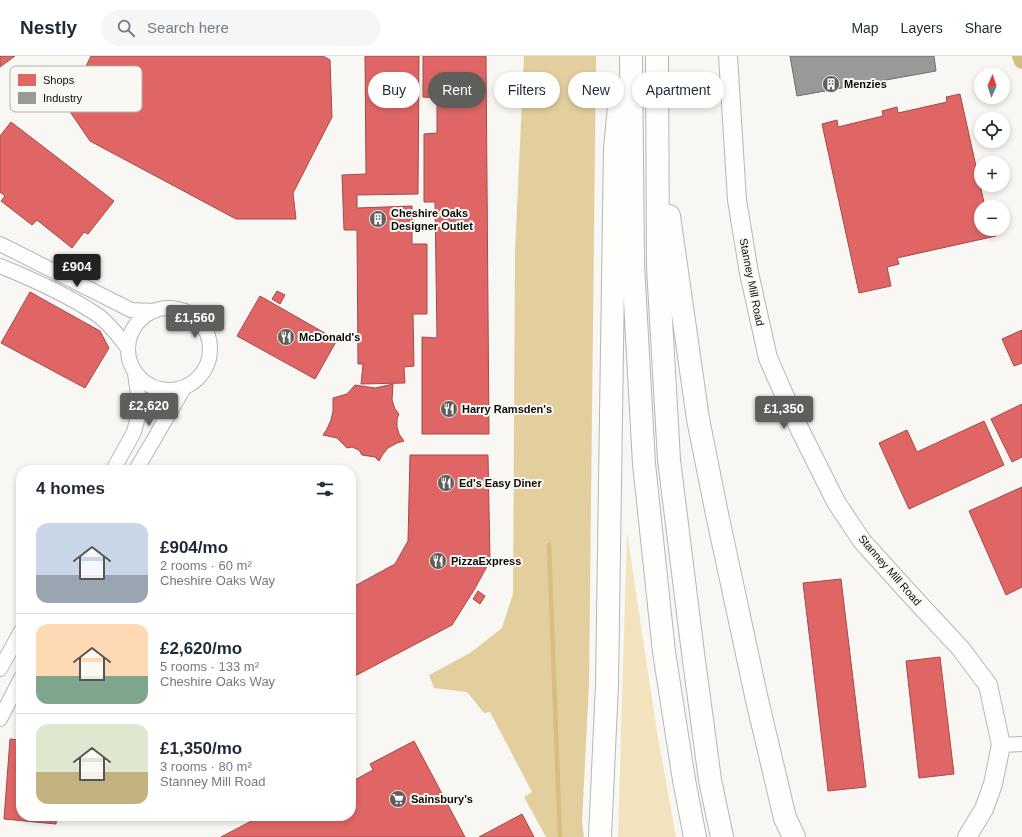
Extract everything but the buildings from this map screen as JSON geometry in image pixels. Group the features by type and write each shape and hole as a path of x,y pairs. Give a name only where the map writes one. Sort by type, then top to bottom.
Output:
{"highway":[{"path":"600,837 607,684 615,148 623,56"},
{"path":"631,56 633,264 644,464 664,652 684,780 695,837"},
{"path":"657,56 658,267 669,460 710,780 722,837"},
{"path":"658,124 672,241 698,419 757,700 785,818 794,837"}],"street":[{"name":"Stanney Mill Road","path":"728,56 737,200 749,273 768,358 798,426 836,502 858,534 909,593 961,649 988,685 1001,745 993,784 984,809 967,837"},
{"path":"0,244 131,310 154,311 172,308 185,311 196,318 204,327 208,334 210,353 208,363 199,378 184,388 163,390 150,386 135,374"},
{"path":"0,266 56,291 96,314 115,331 128,347"},
{"path":"115,465 134,432 140,408 135,374 130,363 128,347 131,333 138,321 154,311"},
{"path":"139,465 184,388"},
{"path":"0,668 16,641"},
{"path":"0,719 16,688"},
{"path":"1001,745 1022,744"}],"shaded area":[{"path":"524,56 596,56 596,72 568,72 568,108 595,108 589,684 582,822 584,837 546,837 524,797 532,792 490,712 484,713 467,692 434,688 429,675 470,653 502,628 513,594 515,252 522,108 560,108 560,72 523,72"},
{"path":"627,532 657,732 676,837 618,837"}],"waterway":[{"path":"1020,56 1022,61"},
{"path":"549,545 560,837"}],"place":[{"name":"Menzies","path":"831,84"},
{"name":"Cheshire Oaks Designer Outlet","path":"378,219"},
{"name":"McDonald's","path":"286,337"},
{"name":"Harry Ramsden's","path":"449,409"},
{"name":"Ed's Easy Diner","path":"446,483"},
{"name":"PizzaExpress","path":"438,561"},
{"name":"Sainsbury's","path":"398,799"}]}
